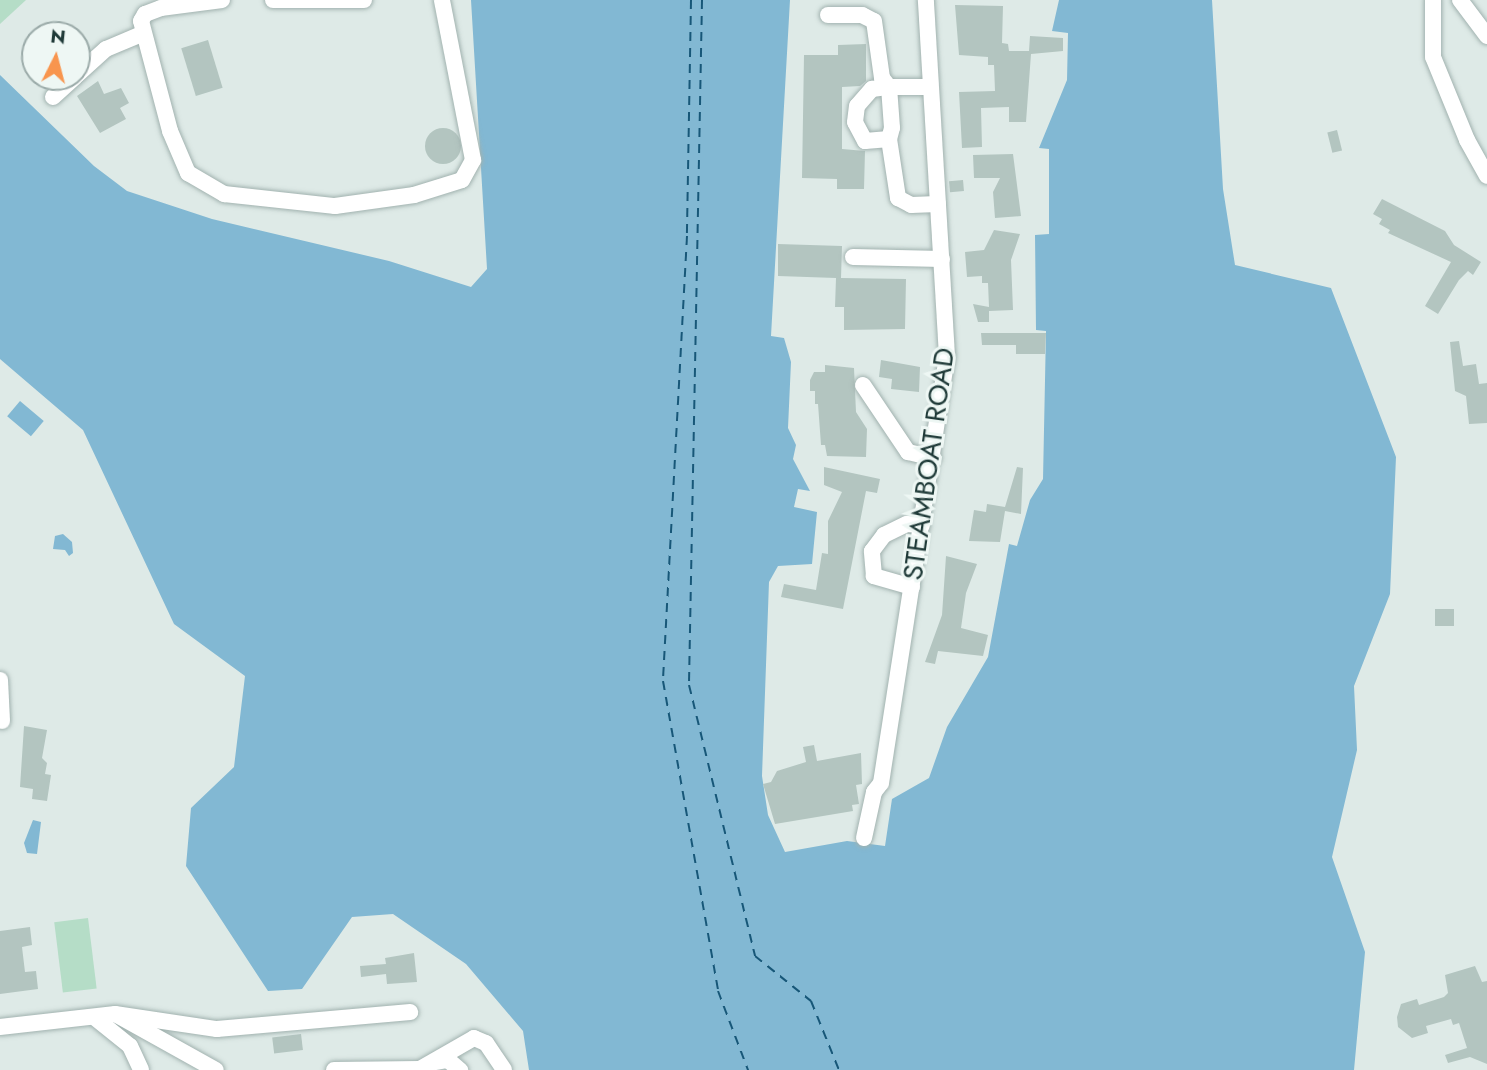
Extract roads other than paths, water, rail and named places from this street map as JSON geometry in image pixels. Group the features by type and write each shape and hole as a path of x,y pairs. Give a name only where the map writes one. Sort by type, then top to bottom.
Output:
{"street":[{"path":"222,0 201,1 145,13 142,34 170,131 188,173 225,194 335,206 414,195 462,180 473,160 442,0"},
{"path":"273,0 364,0"},
{"name":"STEAMBOAT ROAD","path":"864,838 874,792 881,783 947,356 929,87 926,0"},
{"path":"1433,0 1433,57 1466,140 1487,176"},
{"path":"1460,0 1487,36"},
{"path":"828,15 862,15 874,21 882,78 889,87 892,128 888,139 898,198 911,205 938,204"},
{"path":"91,62 106,49 142,34"},
{"path":"888,139 865,141 855,122 861,96 889,87 929,87"},
{"path":"53,97 60,91"},
{"path":"853,257 942,259"},
{"path":"863,385 908,452 933,458"},
{"path":"912,587 874,576 872,551 884,536 907,524 922,525"},
{"path":"0,680 2,721"},
{"path":"0,1027 115,1014 217,1029 410,1012"},
{"path":"115,1014 216,1070"},
{"path":"94,1017 130,1046 141,1070"},
{"path":"432,1065 463,1040 474,1038 486,1043 504,1070"},
{"path":"334,1070 420,1069 449,1060 460,1070"}],"water":[{"path":"471,0 790,0 771,336 784,338 791,362 788,428 796,445 793,459 810,491 798,489 794,507 817,512 812,564 778,566 769,582 762,776 768,815 785,852 847,841 885,846 892,799 929,778 947,727 988,657 1009,544 1017,546 1030,500 1043,479 1046,331 1036,330 1035,235 1049,234 1049,149 1039,148 1067,80 1068,33 1052,31 1059,0 1212,0 1223,189 1235,265 1331,288 1396,457 1390,594 1354,686 1357,750 1332,857 1365,952 1354,1070 529,1070 523,1031 466,964 393,914 352,917 302,989 268,991 186,866 191,808 234,767 245,676 174,624 83,430 0,359 0,75 94,166 127,191 212,219 389,261 471,287 487,269"},
{"path":"20,401 44,421 31,436 7,416"},
{"path":"63,534 72,542 73,553 69,556 65,550 53,549 55,536"},
{"path":"33,820 41,822 37,854 27,853 24,843"}]}
